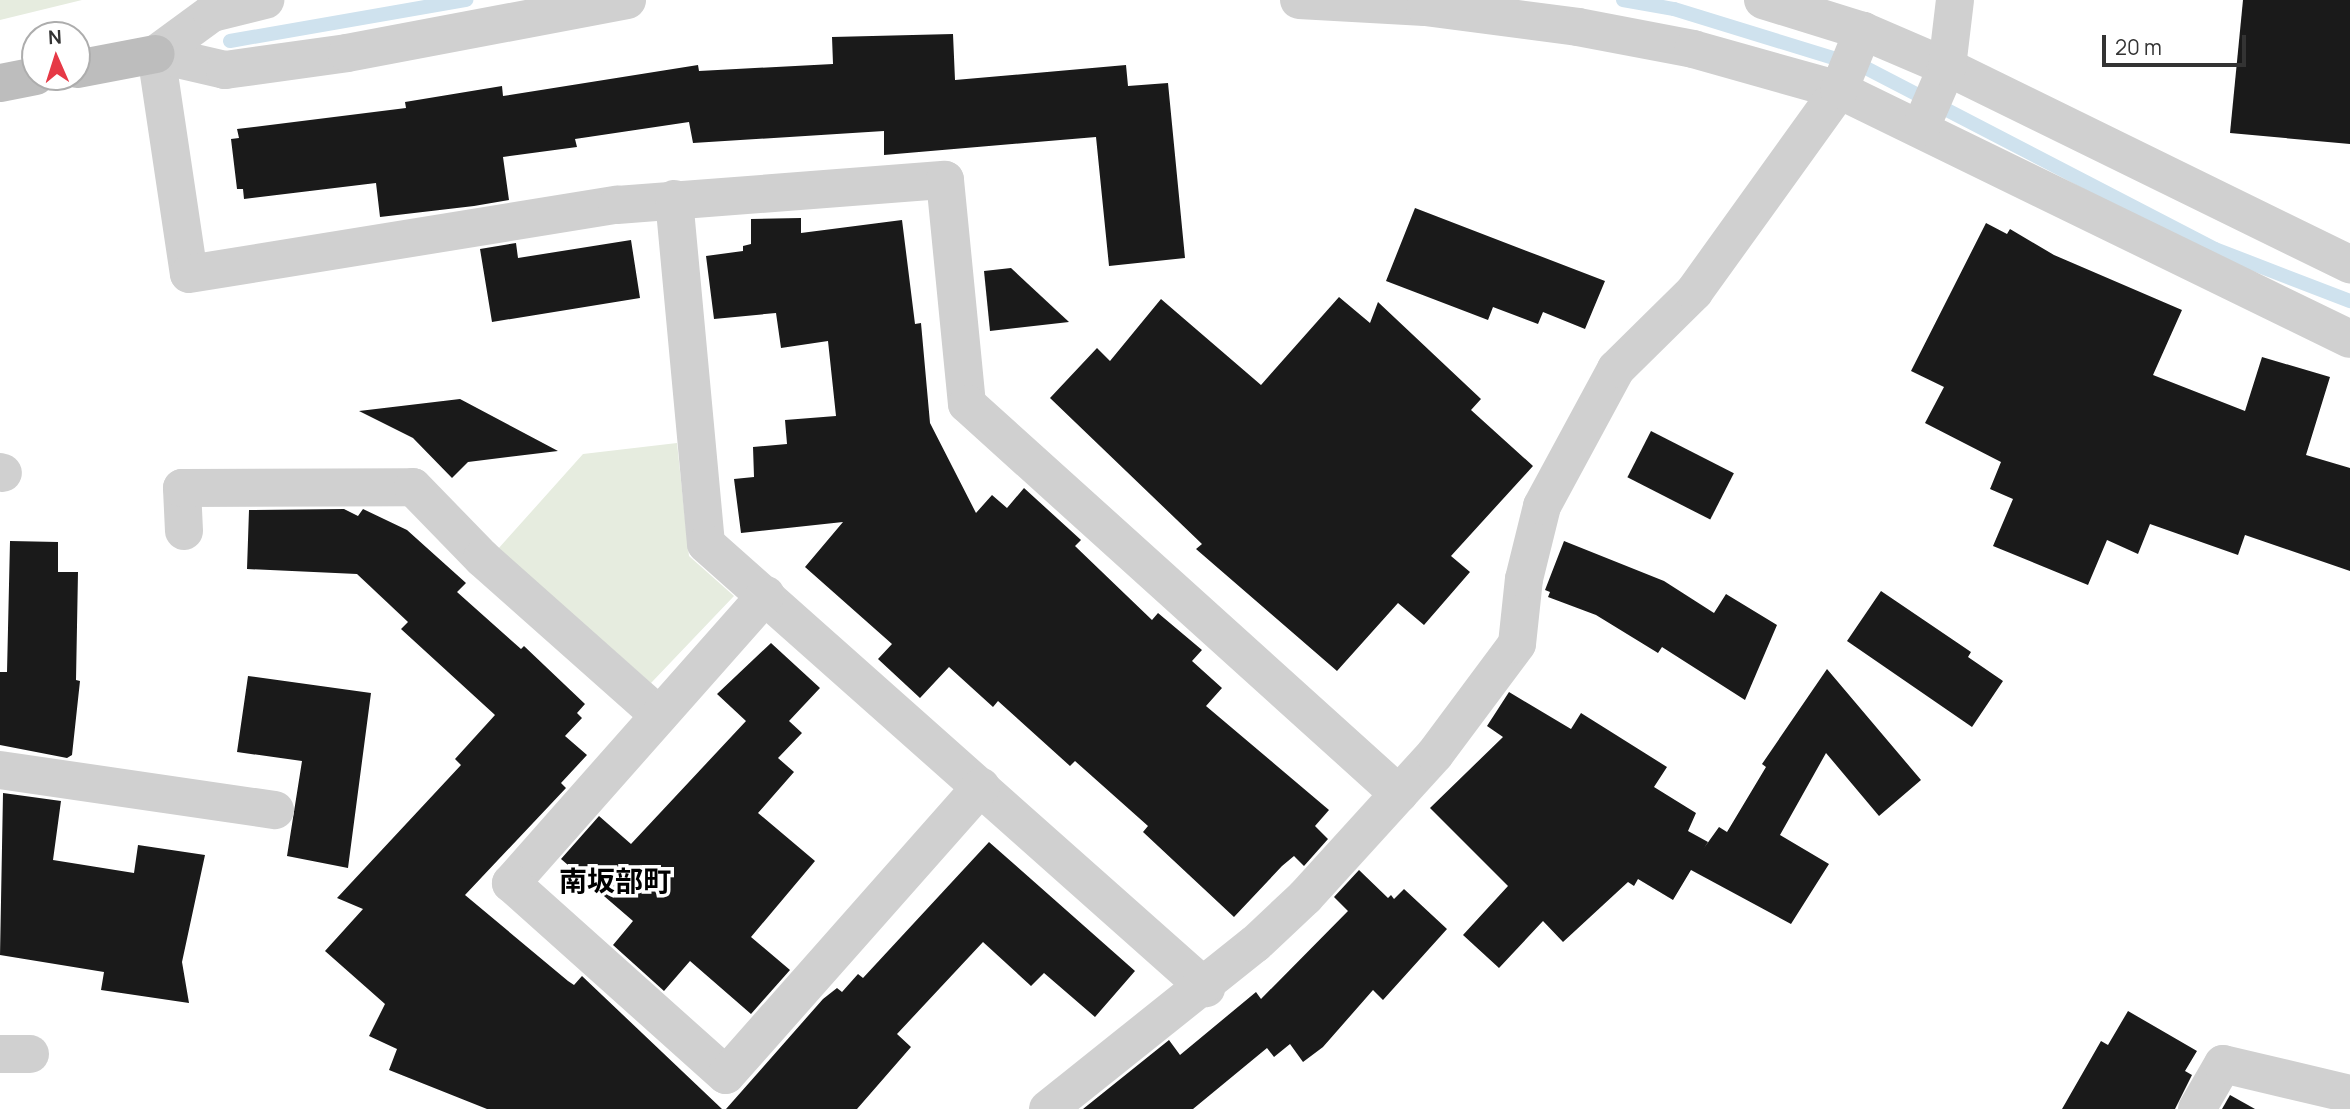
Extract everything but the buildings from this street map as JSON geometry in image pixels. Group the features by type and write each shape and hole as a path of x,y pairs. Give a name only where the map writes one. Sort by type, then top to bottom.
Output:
{"street":[{"path":"156,54 212,13 265,0"},
{"path":"91,66 156,54 225,70 360,51 627,0"},
{"path":"1299,0 1425,7 1578,27 1693,49 1839,90 1921,127 2350,339"},
{"path":"1763,0 1863,31 1947,67 2350,264"},
{"path":"1921,127 1947,67 1955,0"},
{"path":"1048,1109 1206,988 1305,897 1399,794 1517,644 1524,579 1542,506 1616,369 1694,292 1839,90 1863,31"},
{"path":"156,54 189,274 674,199 945,180 967,404 1399,794"},
{"path":"0,83 21,79"},
{"path":"674,199 706,544 1206,988"},
{"path":"184,531 182,488 413,487 482,558 659,715"},
{"path":"766,595 511,883 726,1075 981,787"},
{"path":"0,771 275,810"},
{"path":"2197,1109 2223,1064 2350,1094"}],"shaded area":[{"path":"0,0 82,0 0,20"},
{"path":"677,443 689,556 734,596 651,683 498,549 583,454"}],"waterway":[{"path":"230,41 466,0"},
{"path":"1623,0 1674,9 1866,68 2215,249 2350,301"}],"district":[{"name":"南坂部町","path":"615,880"}]}
